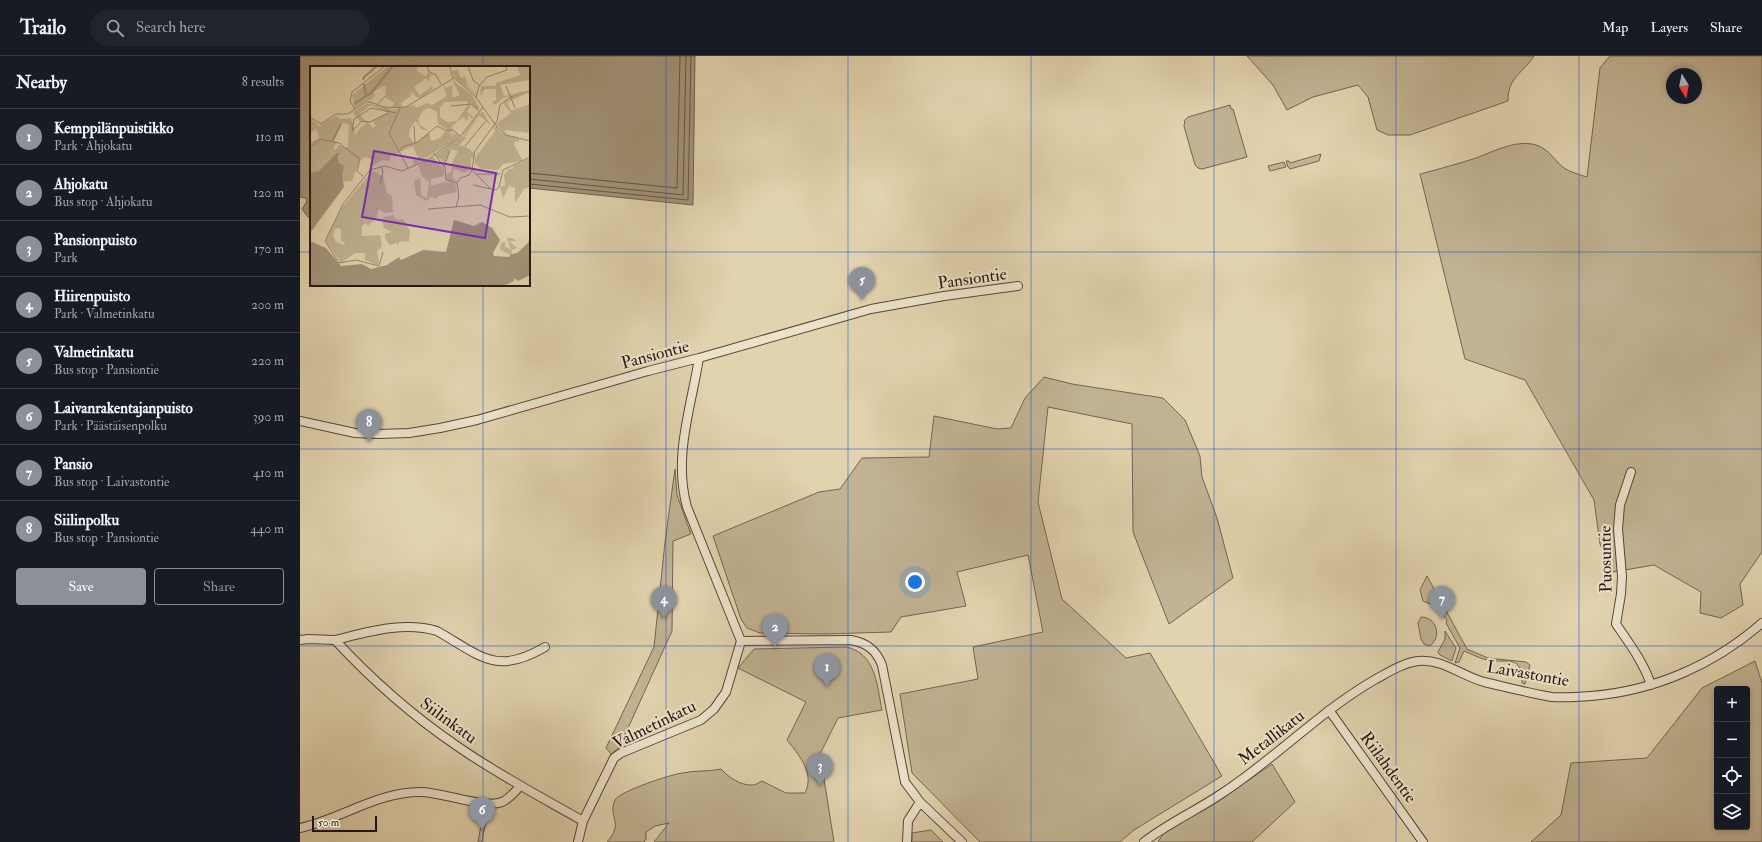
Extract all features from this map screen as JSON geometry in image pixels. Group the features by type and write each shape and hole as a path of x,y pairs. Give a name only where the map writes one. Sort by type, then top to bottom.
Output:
{"street":[{"name":"Pansiontie","path":"300,421 355,432 391,434 423,431 477,420 871,309 944,296 1018,286"},
{"path":"699,358 684,435 681,472 683,491 689,513 742,640 851,640 860,642 872,648 882,665 905,782 920,802 962,842"},
{"name":"Puosuntie","path":"1631,472 1620,505 1618,529 1622,576 1621,594 1616,624 1637,656 1651,685"},
{"name":"Laivastontie","path":"1418,661 1436,662 1481,681 1554,697 1611,694 1651,685 1686,672 1715,658 1762,624"},
{"path":"304,639 335,640 391,628 428,628 437,631 486,659 507,663 520,660 545,647"},
{"name":"Siilinkatu","path":"335,640 357,664 417,717 458,747 520,786 583,821"},
{"name":"Valmetinkatu","path":"578,842 583,821 614,758 621,753 701,720 714,709 726,692 742,640"},
{"name":"Metallikatu","path":"1144,842 1183,815 1221,794 1353,693 1402,666 1418,661"},
{"name":"Riilahdentie","path":"1329,710 1424,842"},
{"path":"300,828 323,821 383,798 398,795 420,792 434,793 490,804 503,802 520,786"},
{"path":"906,842 908,821 920,802"}],"shaded area":[{"path":"1247,56 1534,56 1513,81 1508,93 1508,101 1410,135 1388,135 1377,130 1368,97 1358,85 1313,97 1287,110 1273,85"},
{"path":"1610,56 1762,56 1762,552 1740,584 1743,605 1721,618 1700,613 1701,592 1654,565 1613,572 1600,544 1594,500 1525,380 1465,359 1420,174 1469,160 1507,146 1515,144 1531,144 1539,146 1546,151 1564,168 1587,177 1600,68"},
{"path":"1230,105 1231,109 1233,109 1247,157 1202,169 1198,168 1195,165 1184,126 1185,120 1188,117"},
{"path":"1321,154 1319,161 1290,169 1286,161 1289,161 1290,163"},
{"path":"1284,162 1286,167 1270,171 1268,166"},
{"path":"1044,377 1072,384 1163,398 1185,420 1200,456 1202,477 1217,518 1233,578 1169,624 1133,532 1132,424 1048,407 1038,502 1062,599 1126,658 1150,653 1222,776 1134,830 1120,842 980,842 912,773 900,694 978,679 973,647 1043,632 1028,555 957,572 966,606 901,617 891,632 825,634 760,633 747,628 741,619 713,536 819,492 840,489 862,458 929,457 934,416 997,429 1011,428 1025,398"},
{"path":"675,469 677,495 691,534 673,541 672,631 619,748 611,754 606,748 654,647 665,542"},
{"path":"1427,576 1467,649 1488,658 1526,662 1530,665 1525,684 1522,683 1519,667 1512,662 1479,658 1464,651 1459,662 1455,663 1460,648 1446,623 1447,620 1435,606 1423,601 1420,590"},
{"path":"1421,617 1431,620 1436,628 1436,638 1430,646 1424,644 1421,639 1418,623"},
{"path":"1445,631 1456,648 1452,661 1440,655 1438,652 1445,639"},
{"path":"846,647 856,650 864,656 869,663 876,681 882,710 838,718 820,754 834,842 654,842 669,823 655,826 646,832 646,839 644,842 607,842 615,829 613,806 615,800 619,796 636,788 677,774 721,769 731,778 744,784 754,785 762,781 786,793 805,793 808,786 807,771 801,758 787,740 806,702 738,668 754,649"},
{"path":"1755,661 1762,683 1762,842 1531,842 1561,815 1571,763 1647,758 1702,688"},
{"path":"1272,764 1295,802 1252,842 1158,842 1163,834 1226,796"},
{"path":"484,808 488,808 482,842 478,842"},
{"path":"931,830 943,842 912,842 912,833"}],"water":[{"path":"300,56 695,56 693,205 530,188 530,66 310,66 310,217 308,217 302,209 307,201 305,198 300,197"}],"place":[{"name":"Valmetinkatu","path":"862,300"},
{"name":"Siilinpolku","path":"369,442"},
{"name":"Hiirenpuisto","path":"664,619"},
{"name":"Pansio","path":"1442,619"},
{"name":"Ahjokatu","path":"775,647"},
{"name":"Kemppilänpuistikko","path":"827,687"},
{"name":"Pansionpuisto","path":"820,786"},
{"name":"Laivanrakentajanpuisto","path":"482,830"}]}
